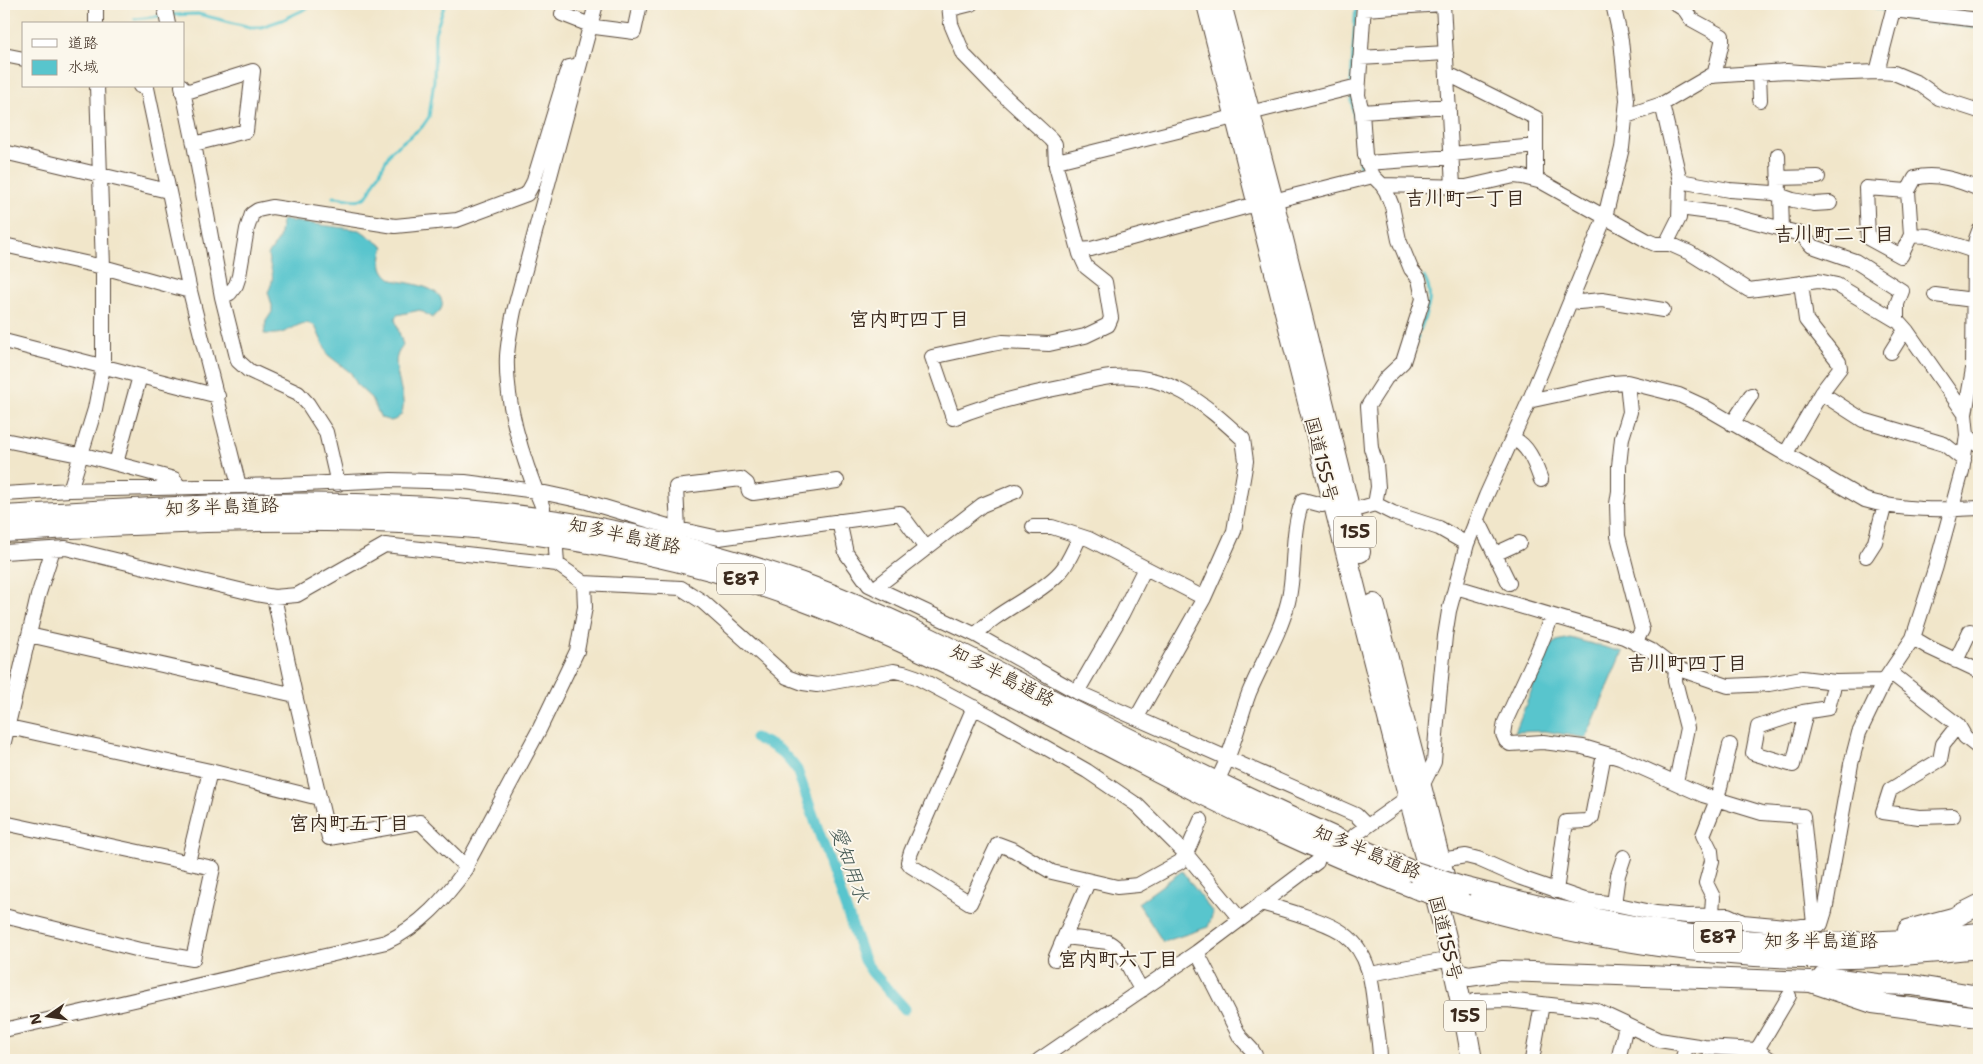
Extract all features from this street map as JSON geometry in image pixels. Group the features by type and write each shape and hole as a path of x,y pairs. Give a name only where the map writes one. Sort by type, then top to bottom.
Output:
{"highway":[{"name":"国道155号","path":"1207,4 1242,114"},
{"name":"国道155号","path":"1221,4 1242,114 1264,203 1341,506 1397,688 1415,793 1461,968 1474,1001 1486,1060"},
{"name":"知多半島道路","path":"4,516 200,506 361,504 485,511 604,529 672,544 742,563 803,584 863,608 943,644 1414,880"},
{"name":"知多半島道路","path":"4,532 206,522 316,519 448,524 537,534 602,544 738,578 858,622 950,665 1217,801 1366,870 1414,880 1465,896 1541,924 1599,936 1745,954 1826,958 1883,957 1979,948"},
{"name":"国道155号","path":"1415,793 1441,860 1461,968 1472,1060"},
{"name":"知多半島道路","path":"1465,896 1544,908 1668,931 1739,940 1788,942 1903,941 1979,933"},
{"path":"1788,942 1809,934 1905,931 1953,918 1979,905"},
{"path":"1826,958 1867,965 1979,959"},
{"path":"1461,968 1496,962 1715,969 1808,975 1878,984 1912,986 1979,996"},
{"path":"1461,968 1811,982 1873,1003 1979,1017"}],"street":[{"path":"96,4 96,22"},
{"path":"164,4 168,22"},
{"path":"543,508 536,491 510,404 507,374 509,337 514,311 596,4"},
{"path":"562,14 590,25 634,32 640,4"},
{"path":"971,4 950,6 951,24 964,55 1055,144 1056,166 1079,250 1086,267 1105,282 1111,318 1108,325 1085,336 1049,344 1003,342 932,357 953,418 975,409 1031,394 1110,377 1141,377 1170,385 1208,408 1243,439 1246,461 1234,531 1204,598 1137,717"},
{"path":"1374,504 1378,486 1376,464 1371,448 1368,406 1386,378 1403,362 1423,299 1419,279 1411,269 1399,240 1392,206 1367,163 1362,112 1358,95 1364,6 1443,4 1453,186"},
{"path":"1355,835 1415,793 1434,762 1442,657 1450,611 1467,544 1530,400 1605,217 1616,175 1626,116 1624,61 1613,4"},
{"path":"1676,4 1685,10 1691,19 1722,36 1714,76"},
{"path":"1878,72 1893,7 1946,10 1979,20"},
{"path":"1360,58 1446,53"},
{"path":"4,55 22,59"},
{"path":"222,297 230,293 240,276 249,220 252,214 258,210 272,208 292,210 395,226 458,220 527,194 533,183 566,74 569,68 574,66 578,68"},
{"path":"194,144 246,131 253,71 182,90 194,144 222,297 238,361 248,370 298,393 308,404 326,432 338,484"},
{"path":"1626,116 1662,104 1710,76 1787,71 1825,74 1894,73 1907,77 1939,98 1979,111"},
{"path":"1759,73 1760,100"},
{"path":"1447,76 1454,76 1536,118 1536,180"},
{"path":"1057,161 1358,86"},
{"path":"70,490 95,409 103,366 103,268 97,88"},
{"path":"147,88 190,291 218,396 239,486"},
{"path":"1662,104 1675,153 1680,181 1678,218 1666,244"},
{"path":"1362,112 1449,106"},
{"path":"1367,163 1452,156 1536,146"},
{"path":"4,152 168,191"},
{"path":"1778,155 1782,230"},
{"path":"1908,191 1866,188 1868,238 1901,256 1910,235 1908,191 1915,178 1924,175 1961,181 1979,189"},
{"path":"1079,250 1091,249 1264,203 1378,181 1466,187 1514,176 1536,180 1648,241 1655,244 1670,244 1690,253 1749,290 1818,281 1837,285 1896,320 1907,331 1965,414 1967,435 1964,460 1936,566 1913,638 1888,677 1859,733 1851,764 1821,924 1797,927 1743,922 1728,915 1688,916 1664,914 1585,900 1556,891 1478,859 1466,856 1441,860"},
{"path":"1778,178 1818,177"},
{"path":"1680,181 1723,189 1773,193 1793,200 1814,204 1830,203"},
{"path":"1687,208 1725,214 1801,234 1809,244 1816,248 1834,252 1855,261 1902,291 1896,304 1896,320"},
{"path":"1965,414 1974,394 1976,368 1973,300 1977,250 1976,239 1979,231"},
{"path":"1910,235 1929,236 1968,249 1977,250"},
{"path":"4,245 190,291"},
{"path":"1786,453 1821,393 1840,368 1839,362 1806,320 1801,283"},
{"path":"1935,295 1973,300"},
{"path":"1572,299 1580,302 1602,300 1663,310"},
{"path":"1892,352 1901,336 1907,331"},
{"path":"4,341 218,396"},
{"path":"116,463 140,376"},
{"path":"1530,400 1612,383 1627,382 1679,395 1703,406 1865,500 1885,504 1951,509 1979,508"},
{"path":"1627,382 1630,412 1622,438 1617,504 1618,536 1642,630 1635,643"},
{"path":"1821,393 1863,420 1944,444 1964,460"},
{"path":"1732,424 1752,395"},
{"path":"1967,435 1979,446"},
{"path":"1512,438 1534,460 1541,480"},
{"path":"4,440 80,454 116,463 174,479 179,487"},
{"path":"678,529 676,487 741,479 747,484 749,491 752,493 837,481"},
{"path":"391,480 391,494"},
{"path":"4,494 70,490 338,484 391,480 466,482 536,491 586,502 678,529 719,538 900,513 926,548"},
{"path":"875,588 982,505 1016,491"},
{"path":"1221,773 1250,693 1284,616 1292,584 1298,513 1303,500 1322,505 1374,504 1393,513 1439,528 1467,544"},
{"path":"1866,556 1875,542 1885,504"},
{"path":"839,521 846,553 869,585 976,634 1076,692 1137,717 1150,726 1228,758 1356,815 1367,826"},
{"path":"1475,523 1481,526 1509,583"},
{"path":"1033,526 1052,527 1089,539 1204,598"},
{"path":"976,634 982,627 1027,598 1062,571 1080,537"},
{"path":"4,552 66,548 256,594 274,596 297,594 385,545 390,539 556,564 584,584 681,588 703,602 787,677 803,683 817,684 894,671 916,677 974,707 1086,771 1130,800 1149,817 1186,854 1240,919"},
{"path":"1495,554 1519,543"},
{"path":"4,742 5,727 38,596 53,549"},
{"path":"556,549 556,564"},
{"path":"1076,692 1122,614 1145,568"},
{"path":"4,1030 386,942 414,927 449,892 467,868 466,866 539,730 577,651 585,607 584,584"},
{"path":"1456,587 1552,616 1596,627 1652,651 1676,668 1728,686 1769,684 1802,678 1835,682 1888,677 1958,725 1965,736 1979,748"},
{"path":"274,596 329,838 420,822 466,866"},
{"path":"1552,616 1505,722 1504,734 1506,742 1510,744 1543,742 1584,747 1620,758 1717,800 1762,813 1803,816 1814,924"},
{"path":"1956,661 1970,631 1979,634"},
{"path":"29,635 295,695"},
{"path":"1913,638 1979,672"},
{"path":"1676,668 1675,681 1687,728 1676,782"},
{"path":"1806,712 1828,708 1835,682"},
{"path":"974,707 908,862 911,866 970,903 998,844 1014,850 1052,872 1088,882 1118,887 1138,885 1180,862 1186,854 1201,820"},
{"path":"1953,816 1919,817 1883,812 1890,790 1940,760 1943,744 1958,725"},
{"path":"5,727 210,771 319,798"},
{"path":"1712,914 1713,897 1706,883 1712,861 1711,851 1703,836 1717,800 1730,745"},
{"path":"1556,891 1566,822 1590,819 1604,754"},
{"path":"188,862 210,771"},
{"path":"4,823 213,868 193,959 140,950 4,916"},
{"path":"1614,904 1618,875 1624,857"},
{"path":"1039,1060 1197,952 1317,862"},
{"path":"1055,959 1088,882"},
{"path":"1261,903 1326,924 1344,934 1362,956 1370,974 1380,1060"},
{"path":"1065,936 1108,942 1113,945 1134,973 1142,990"},
{"path":"1197,952 1240,1037 1252,1050 1255,1056 1253,1060"},
{"path":"1370,974 1461,968"},
{"path":"1754,1055 1789,996"},
{"path":"1474,1001 1507,1000 1595,1010 1659,1040 1754,1055 1771,1060"},
{"path":"1532,1060 1542,1004"},
{"path":"1619,1056 1626,1025"},
{"path":"1682,1060 1687,1045"}],"water":[{"path":"282,220 360,230 384,247 382,265 388,277 429,289 440,297 442,307 432,318 420,310 397,315 395,319 403,345 397,355 396,364 403,403 399,417 391,421 381,418 371,398 358,386 351,373 328,355 315,326 306,323 281,333 264,334 266,321 272,312 268,292 271,286 272,273 268,255 279,239"},
{"path":"1570,638 1623,652 1586,738 1545,731 1515,732 1549,646 1557,641"},
{"path":"1182,871 1213,913 1208,927 1163,942 1138,903"}],"waterway":[{"path":"170,15 198,14 250,27 261,27 282,20 316,4"},
{"path":"333,197 359,200 367,196 391,151 422,127 429,117 434,80 435,33 445,4"},
{"path":"1351,84 1356,4"},
{"path":"1866,4 1883,10"},
{"path":"135,19 161,16"},
{"path":"1905,19 1979,28"},
{"path":"1351,93 1360,166"},
{"path":"1420,330 1429,304 1429,290 1424,277"},
{"path":"1409,363 1418,336"},
{"name":"愛知用水","path":"755,738 779,750 797,770 864,960 872,972 905,1009"}],"district":[{"name":"吉川町一丁目","path":"1465,198"},
{"name":"吉川町二丁目","path":"1834,234"},
{"name":"宮内町四丁目","path":"909,319"},
{"name":"吉川町四丁目","path":"1687,663"},
{"name":"宮内町五丁目","path":"349,823"},
{"name":"宮内町六丁目","path":"1118,959"}]}
